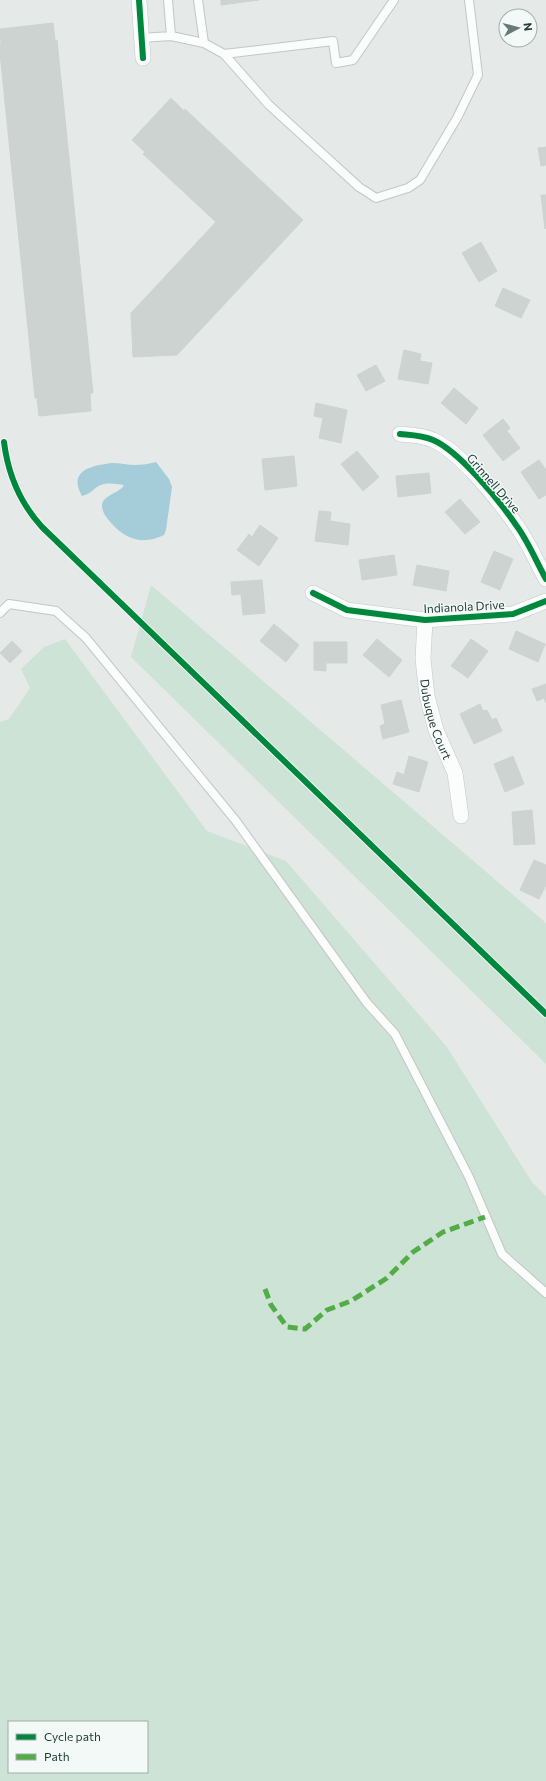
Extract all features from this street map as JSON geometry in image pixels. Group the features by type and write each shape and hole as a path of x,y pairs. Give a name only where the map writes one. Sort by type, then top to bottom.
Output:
{"street":[{"path":"139,0 143,58"},
{"name":"Grinnell Drive","path":"400,434 425,436 434,440 448,449 467,466 516,525 546,579"},
{"name":"Indianola Drive","path":"313,593 347,610 425,620 513,614 546,601"},
{"name":"Dubuque Court","path":"425,620 423,659 427,696 436,730 455,773 461,816"}],"lane":[{"path":"168,0 171,36"},
{"path":"198,0 204,43"},
{"path":"224,54 333,41 336,63 353,60 394,0"},
{"path":"141,38 171,36 204,43 224,54 269,105 359,187 376,198 387,196 408,188 420,180 457,118 478,75 469,0"},
{"path":"0,613 10,604 56,611 86,638 236,821 367,1003 395,1034 469,1177 502,1254 546,1293"}],"green space":[{"path":"151,585 546,923 546,1064 131,657"},
{"path":"65,639 207,831 286,861 447,1047 532,1182 546,1196 546,1781 0,1781 0,722 9,719 30,688 21,669 44,647"}],"water":[{"path":"156,462 169,479 172,487 166,530 164,535 156,538 142,540 130,537 112,524 105,515 102,508 103,502 108,496 122,488 124,485 104,484 82,496 78,487 80,475 84,470 90,467 113,463 138,465"}],"building":[{"path":"221,0 259,0 221,5"},
{"path":"53,23 55,40 57,40 93,393 90,393 91,411 39,416 37,398 35,398 0,53 0,29"},
{"path":"171,98 184,111 185,109 303,220 177,355 133,357 131,313 216,222 143,154 145,152 132,140"},
{"path":"546,147 546,165 541,166 538,148"},
{"path":"541,195 546,195 545,229"},
{"path":"481,242 497,271 479,282 462,253"},
{"path":"503,288 530,300 521,318 495,306"},
{"path":"404,350 421,354 420,361 432,363 428,384 398,379"},
{"path":"376,365 385,381 366,391 357,375"},
{"path":"454,388 478,408 466,424 441,403"},
{"path":"316,403 347,410 341,443 319,438 323,418 314,416"},
{"path":"503,419 510,428 507,431 520,448 503,461 483,435"},
{"path":"357,451 379,477 363,491 341,464"},
{"path":"294,456 297,486 265,490 262,459"},
{"path":"539,460 546,470 546,495 539,499 521,472"},
{"path":"429,473 431,493 398,497 396,476"},
{"path":"460,499 480,522 465,534 445,512"},
{"path":"319,511 331,512 330,521 350,524 348,545 315,541"},
{"path":"260,525 278,538 259,566 237,550 249,534 252,537"},
{"path":"494,551 513,559 500,590 481,582"},
{"path":"394,555 397,575 362,580 359,560"},
{"path":"417,565 449,571 446,591 413,585"},
{"path":"262,580 265,613 243,615 241,594 232,595 231,582"},
{"path":"274,624 299,645 286,662 260,641"},
{"path":"516,631 545,644 538,662 509,649"},
{"path":"377,639 402,660 389,677 363,655"},
{"path":"471,639 488,651 468,678 451,666"},
{"path":"12,641 22,651 10,663 0,653"},
{"path":"314,642 347,642 347,663 326,663 326,671 314,670"},
{"path":"546,684 546,703 544,698 537,701 532,689"},
{"path":"401,700 409,732 383,739 380,726 385,724 381,705"},
{"path":"480,704 483,711 487,710 492,720 496,718 502,731 474,744 460,714"},
{"path":"409,756 428,762 419,792 393,784 397,772 404,775"},
{"path":"513,756 524,784 505,792 494,764"},
{"path":"532,810 535,844 514,845 512,812"},
{"path":"534,860 546,865 546,885 539,899 520,890"}],"marked path":[{"path":"265,1289 271,1305 287,1327 305,1329 327,1310 351,1301 387,1278 413,1252 443,1232 485,1217"}],"cycle path":[{"path":"139,0 143,58"},
{"path":"400,434 429,438 455,454 478,477 500,503 528,544 546,579"},
{"path":"4,442 16,488 27,508 42,527 546,1014"},
{"path":"313,593 347,610 425,620 513,614 546,601"}]}
